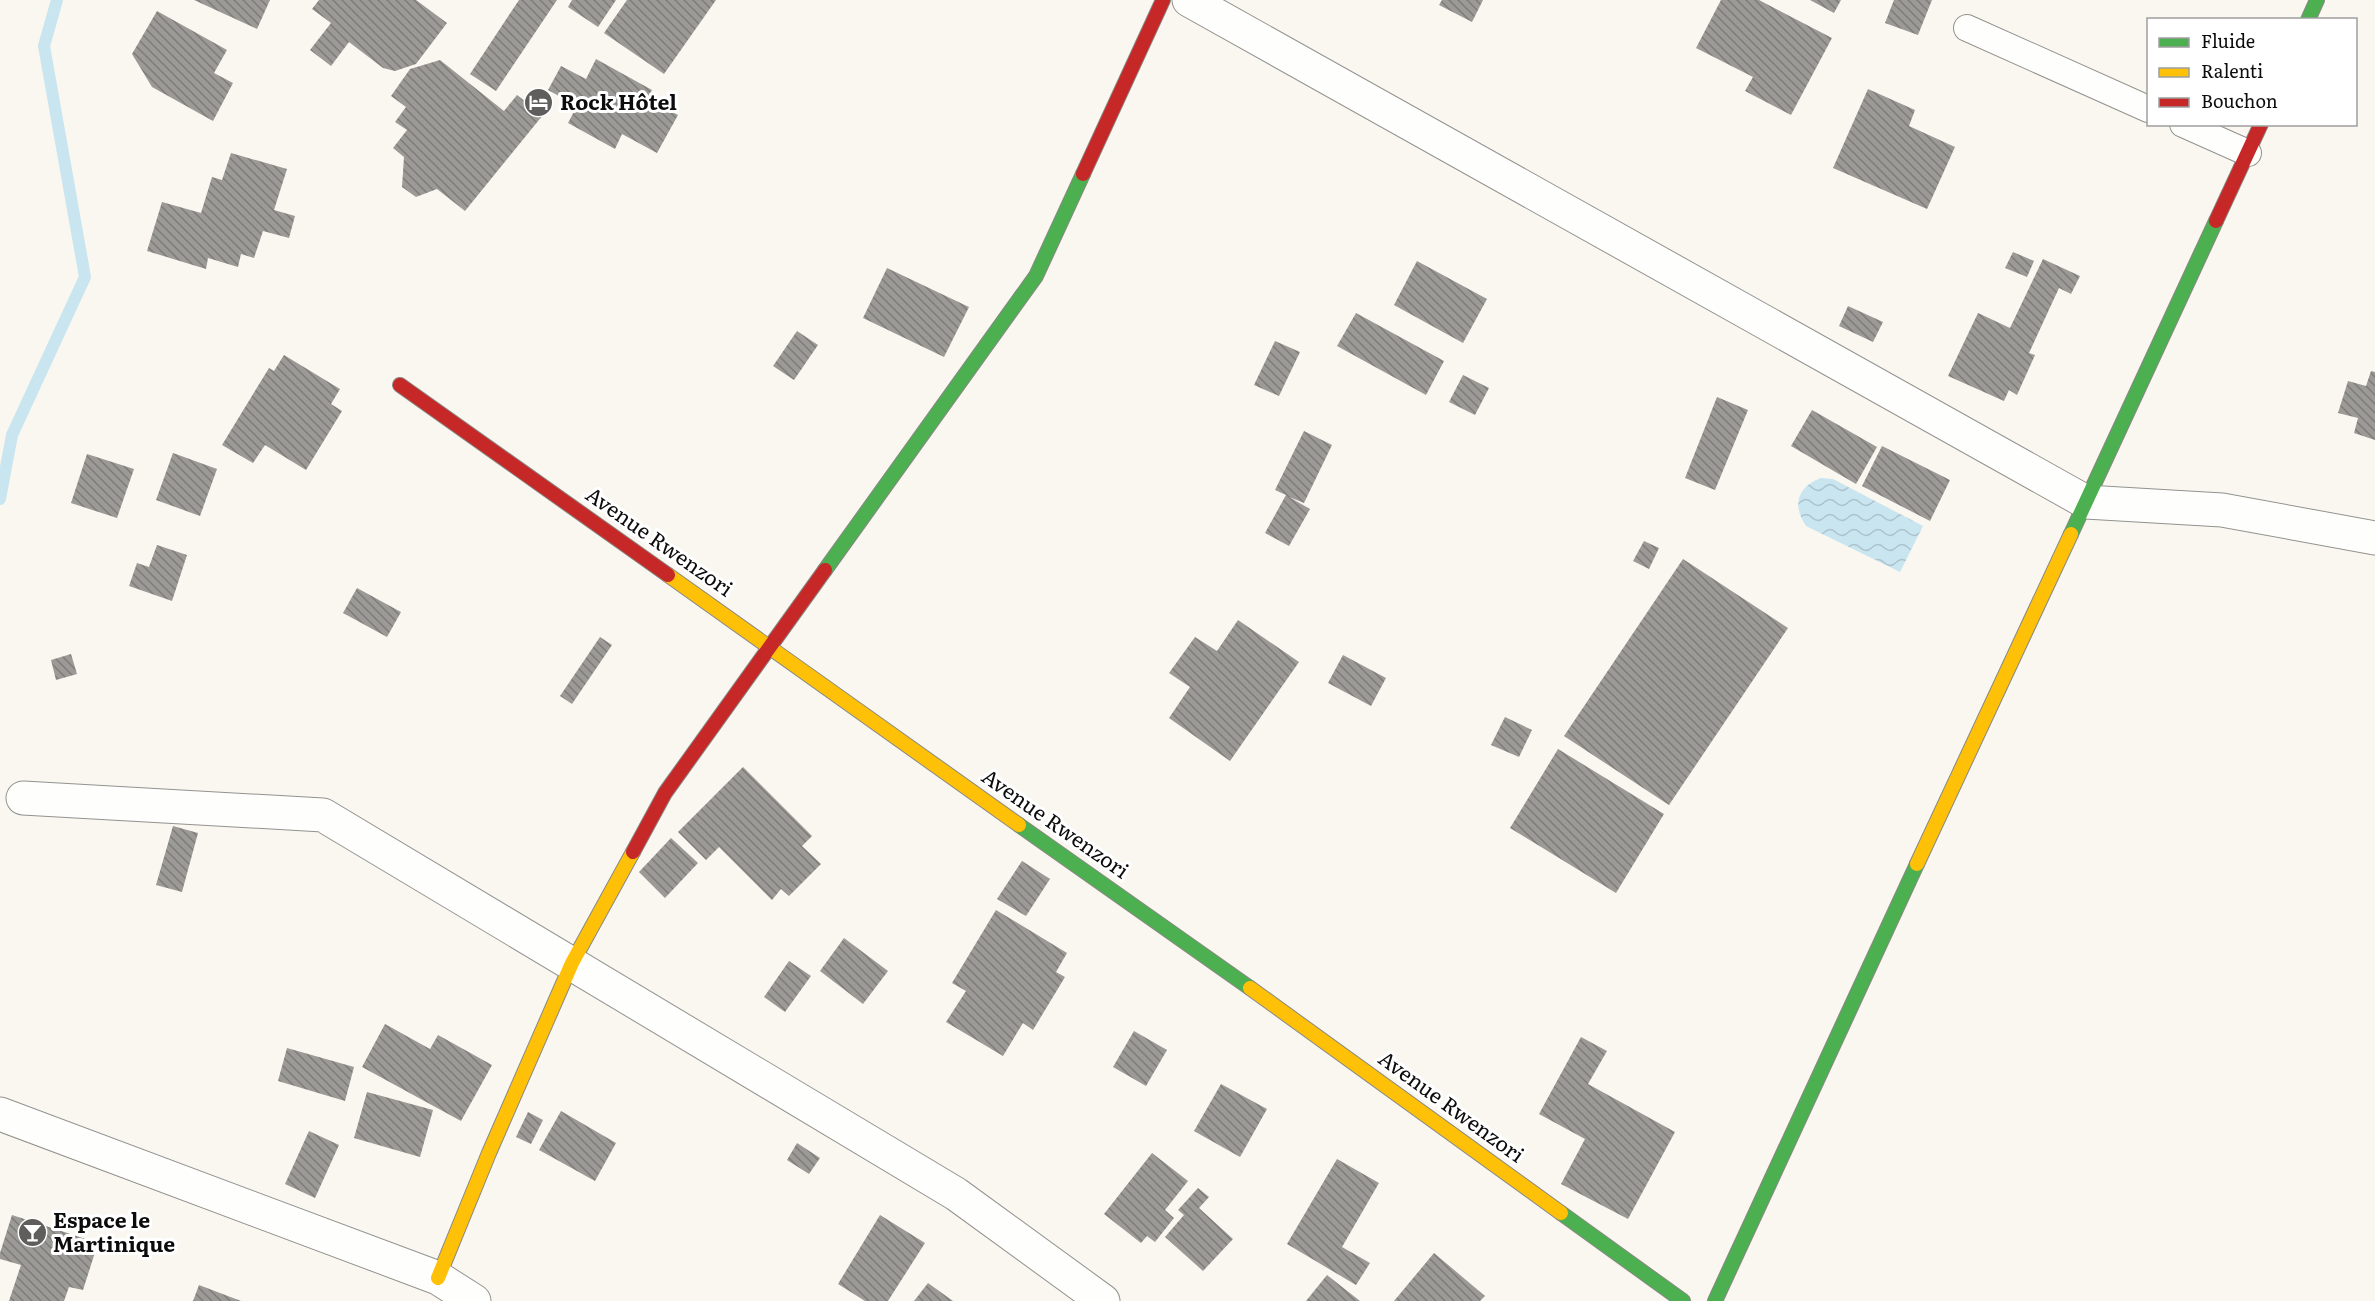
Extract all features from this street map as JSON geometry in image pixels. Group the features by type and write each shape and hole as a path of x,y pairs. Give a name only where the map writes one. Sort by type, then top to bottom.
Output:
{"main road":[{"path":"438,1278 489,1153 572,963 664,793 1036,276 1163,0"},
{"path":"2309,18 2317,0"},
{"path":"1714,1301 2260,126"},
{"name":"Avenue Rwenzori","path":"400,385 1324,1041 1683,1301"}],"street":[{"path":"1210,5 2086,502 2222,510 2375,538"},
{"path":"23,798 323,815 956,1194 1103,1301"},
{"path":"0,1114 438,1278 474,1301"}],"lane":[{"path":"1967,28 2147,109"},
{"path":"2187,126 2248,153"}],"water":[{"path":"1821,478 1833,479 1923,526 1900,572 1806,526 1799,511 1799,498 1807,486"}],"building":[{"path":"194,0 270,0 257,29"},
{"path":"319,0 416,0 447,23 416,64 395,71 383,68 349,42 331,66 310,50 331,23 312,9"},
{"path":"519,0 557,0 496,91 470,74"},
{"path":"572,0 616,0 598,27 568,7"},
{"path":"627,0 716,0 664,74 604,33"},
{"path":"1442,0 1483,0 1472,22 1439,5"},
{"path":"1721,0 1759,0 1832,38 1791,115 1745,91 1753,77 1696,48"},
{"path":"1810,0 1841,0 1834,13"},
{"path":"1894,0 1932,0 1918,35 1885,23"},
{"path":"157,11 227,50 214,73 233,83 213,121 152,87 132,54"},
{"path":"596,59 652,90 647,99 678,115 657,153 622,134 615,149 568,123 577,106 548,90 561,66 586,79"},
{"path":"440,60 504,111 517,95 543,115 465,211 437,189 416,197 402,187 404,157 393,148 407,130 395,122 406,107 391,96 410,69"},
{"path":"1868,89 1915,110 1909,126 1955,147 1927,209 1833,168"},
{"path":"231,153 287,169 274,210 295,216 289,238 263,231 254,258 241,254 238,267 208,258 206,269 147,251 162,202 201,213 212,177 222,180"},
{"path":"2013,252 2034,261 2027,277 2005,268"},
{"path":"2043,259 2080,276 2071,294 2059,288 2029,353 2035,355 2017,395 2009,390 2004,401 1948,376 1978,313 2010,328"},
{"path":"1417,261 1487,299 1463,343 1394,305"},
{"path":"887,268 969,307 944,357 863,318"},
{"path":"1848,306 1883,322 1873,342 1839,326"},
{"path":"1356,313 1444,361 1426,395 1337,346"},
{"path":"797,331 818,345 794,380 773,366"},
{"path":"1275,341 1300,352 1279,396 1254,385"},
{"path":"284,355 340,389 331,404 342,411 306,470 265,445 253,463 222,445 269,368 274,371"},
{"path":"2371,371 2375,372 2375,440 2354,433 2358,418 2338,413 2348,381 2366,386"},
{"path":"1463,375 1489,388 1475,415 1449,402"},
{"path":"1717,397 1748,410 1715,490 1685,478"},
{"path":"1812,410 1877,447 1856,484 1791,446"},
{"path":"1304,431 1332,445 1304,503 1289,497 1310,509 1289,546 1265,533 1286,495 1275,490"},
{"path":"1882,446 1950,480 1930,521 1862,486"},
{"path":"173,453 217,469 200,516 156,500"},
{"path":"87,454 134,469 117,518 71,503"},
{"path":"1644,541 1659,548 1649,569 1633,561"},
{"path":"157,545 187,555 172,601 129,586 137,563 149,567"},
{"path":"1683,559 1788,628 1669,805 1564,736"},
{"path":"357,588 401,612 387,637 343,613"},
{"path":"1238,620 1299,662 1230,761 1169,718 1190,687 1169,673 1195,637 1217,651"},
{"path":"600,637 612,645 572,704 560,696"},
{"path":"71,654 77,674 56,680 51,660"},
{"path":"1343,655 1386,678 1371,706 1328,683"},
{"path":"1505,717 1532,730 1519,757 1491,745"},
{"path":"1558,749 1664,814 1616,893 1510,828"},
{"path":"743,767 812,836 802,846 821,864 789,896 781,889 772,900 719,847 706,860 678,832"},
{"path":"173,826 198,833 182,892 156,885"},
{"path":"671,838 698,863 665,898 639,872"},
{"path":"1022,861 1050,879 1026,916 997,899"},
{"path":"996,910 1067,953 1056,972 1065,977 1033,1030 1023,1023 1003,1056 946,1022 966,991 952,983"},
{"path":"844,938 888,971 863,1004 820,971"},
{"path":"789,961 811,976 785,1012 764,997"},
{"path":"385,1024 430,1049 438,1035 492,1065 461,1121 362,1067"},
{"path":"1134,1031 1167,1050 1146,1086 1113,1067"},
{"path":"1581,1037 1607,1051 1588,1084 1675,1132 1628,1219 1561,1184 1585,1139 1539,1114"},
{"path":"287,1048 354,1067 345,1101 278,1081"},
{"path":"1221,1084 1267,1109 1240,1157 1194,1131"},
{"path":"367,1092 433,1110 420,1157 354,1138"},
{"path":"561,1111 616,1143 595,1181 539,1150"},
{"path":"528,1112 543,1120 531,1144 516,1137"},
{"path":"309,1131 339,1145 315,1198 285,1184"},
{"path":"797,1143 820,1158 809,1174 787,1160"},
{"path":"1152,1153 1188,1181 1165,1210 1174,1218 1155,1242 1147,1236 1141,1243 1104,1214"},
{"path":"1337,1159 1379,1183 1342,1247 1370,1263 1356,1285 1287,1244"},
{"path":"1198,1188 1209,1197 1199,1208 1233,1239 1203,1271 1165,1237 1184,1215 1178,1210"},
{"path":"12,1215 98,1243 83,1290 69,1287 64,1301 9,1301 21,1265 0,1259"},
{"path":"880,1215 925,1243 888,1301 865,1301 838,1284"},
{"path":"1434,1253 1485,1296 1480,1301 1394,1301"},
{"path":"1327,1275 1360,1301 1306,1301"},
{"path":"928,1283 953,1301 914,1301"},
{"path":"199,1285 241,1301 193,1301"}],"waterway":[{"path":"0,499 12,435 85,277 44,46 57,0"}],"traffic: fast":[{"path":"2309,18 2317,0"},
{"path":"825,570 1036,276 1083,174"},
{"path":"2071,534 2216,221"},
{"path":"1019,825 1250,988"},
{"path":"1715,1301 1917,864"},
{"path":"1561,1213 1683,1301"}],"traffic: slow":[{"path":"1917,864 2071,534"},
{"path":"668,575 1019,825"},
{"path":"438,1278 489,1153 572,963 633,852"},
{"path":"1250,988 1561,1213"}],"traffic: jam":[{"path":"1083,174 1163,0"},
{"path":"2216,221 2260,126"},
{"path":"400,385 668,575"},
{"path":"633,852 665,793 825,570"}],"place":[{"name":"Rock Hôtel","path":"539,103"},
{"name":"Espace le Martinique","path":"32,1233"}]}
